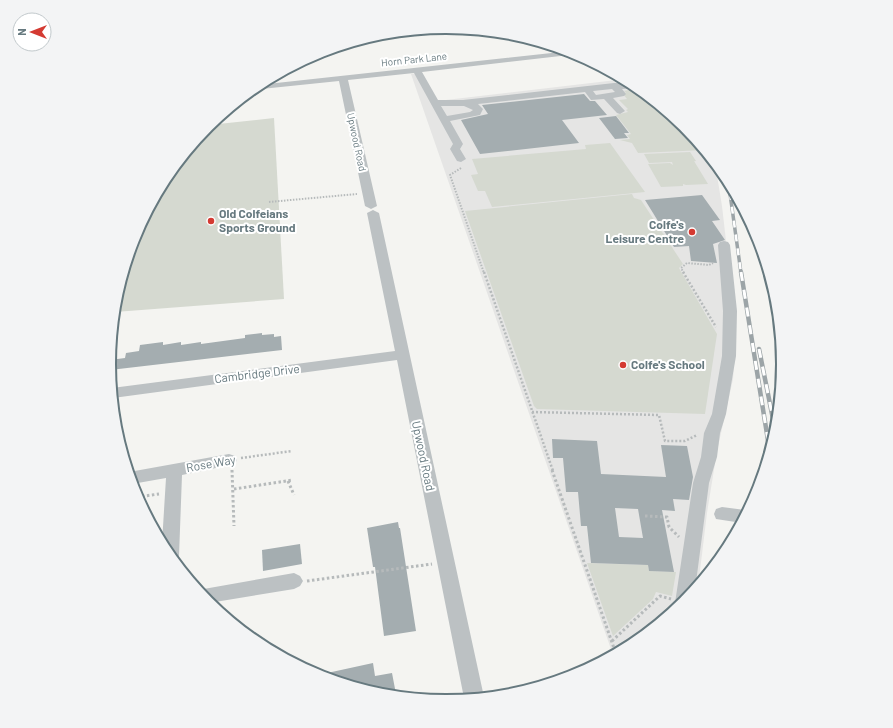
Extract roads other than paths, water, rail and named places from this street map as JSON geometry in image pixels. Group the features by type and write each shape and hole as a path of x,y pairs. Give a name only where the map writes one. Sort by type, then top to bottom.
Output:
{"street":[{"name":"Horn Park Lane","path":"269,86 560,55"},
{"path":"416,70 458,144 455,149 460,159"},
{"name":"Upwood Road","path":"343,78 473,693"},
{"path":"587,89 594,98 621,94 615,87"},
{"path":"435,102 448,105 476,103 587,89 625,87"},
{"path":"606,96 620,111"},
{"path":"444,119 475,114 478,111 476,103"},
{"path":"680,597 701,483 709,457 712,433 718,414 729,356 730,311 724,245"},
{"name":"Cambridge Drive","path":"118,392 402,355"},
{"name":"Rose Way","path":"137,477 230,460"},
{"path":"171,545 174,471"},
{"path":"722,514 739,516"},
{"path":"211,595 294,581"}],"railway":[{"path":"730,196 741,273"},
{"path":"741,272 768,438"},
{"path":"759,349 772,416"}],"place":[{"name":"Old Colfeians Sports Ground","path":"211,221"},
{"name":"Colfe's Leisure Centre","path":"692,232"},
{"name":"Colfe's School","path":"623,365"}]}
